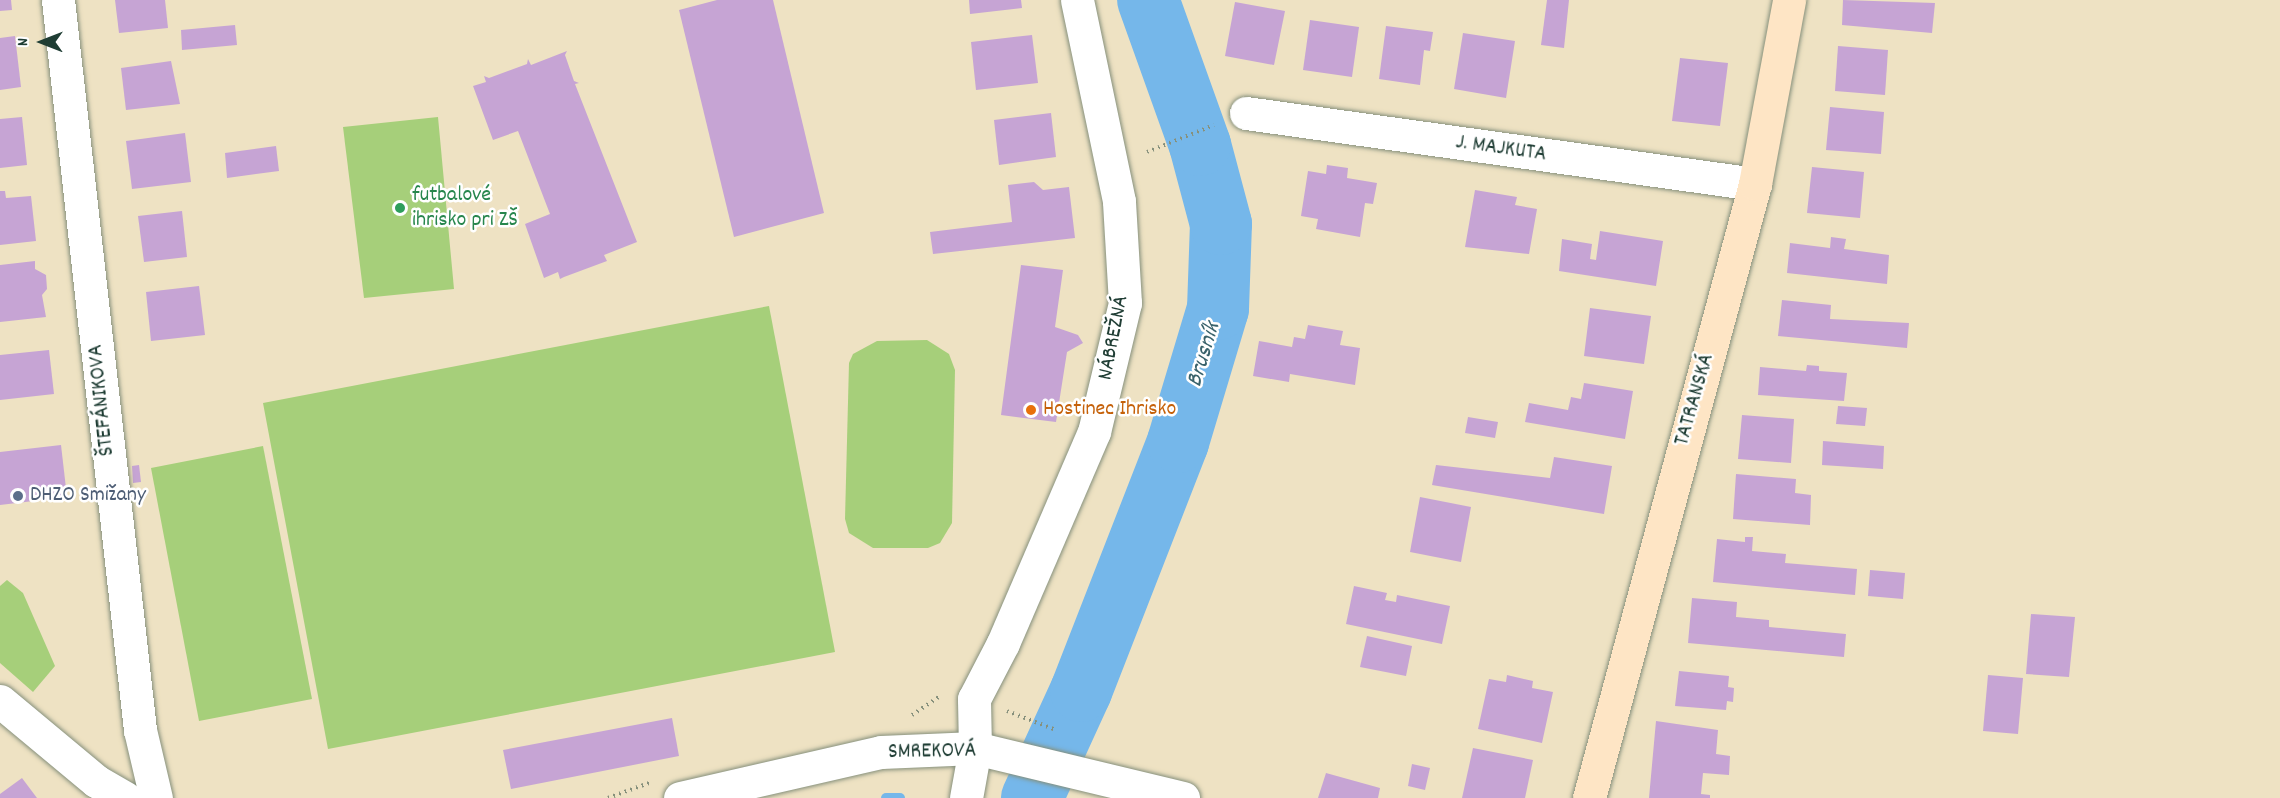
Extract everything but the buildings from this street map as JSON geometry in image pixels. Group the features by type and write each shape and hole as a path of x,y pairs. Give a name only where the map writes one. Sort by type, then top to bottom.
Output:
{"main road":[{"name":"TATRANSKÁ","path":"1589,798 1755,184 1789,0"}],"street":[{"name":"ŠTEFÁNIKOVA","path":"57,0 140,730 156,798"},
{"name":"NÁBREŽNÁ","path":"966,797 975,748 974,699 1003,643 1094,432 1125,303 1119,201 1077,0"},
{"name":"J. MAJKUTA","path":"1246,113 1755,184"},
{"path":"0,701 96,781 125,798"},
{"name":"SMREKOVÁ","path":"680,798 881,752 975,748 1017,759 1084,783 1183,798"}],"path":[{"path":"1147,152 1246,113"}],"green space":[{"name":"futbalové ihrisko pri ZŠ","path":"438,117 454,289 364,298 343,127"},
{"path":"769,306 835,652 328,749 263,403"},
{"path":"927,340 949,354 955,370 952,523 940,543 928,548 873,548 849,533 845,519 849,363 853,354 877,341"},
{"path":"263,446 312,699 199,721 151,468"},
{"path":"7,580 23,593 55,666 33,692 0,663 0,586"}],"waterway":[{"name":"Brusník","path":"1032,798 1081,691 1178,442 1218,309 1221,224 1200,145 1148,0"},
{"path":"886,798 900,798"}],"place":[{"name":"futbalové ihrisko pri ZŠ","path":"400,208"},
{"name":"Hostinec Ihrisko","path":"1031,410"},
{"name":"DHZO Smižany","path":"18,496"}]}
